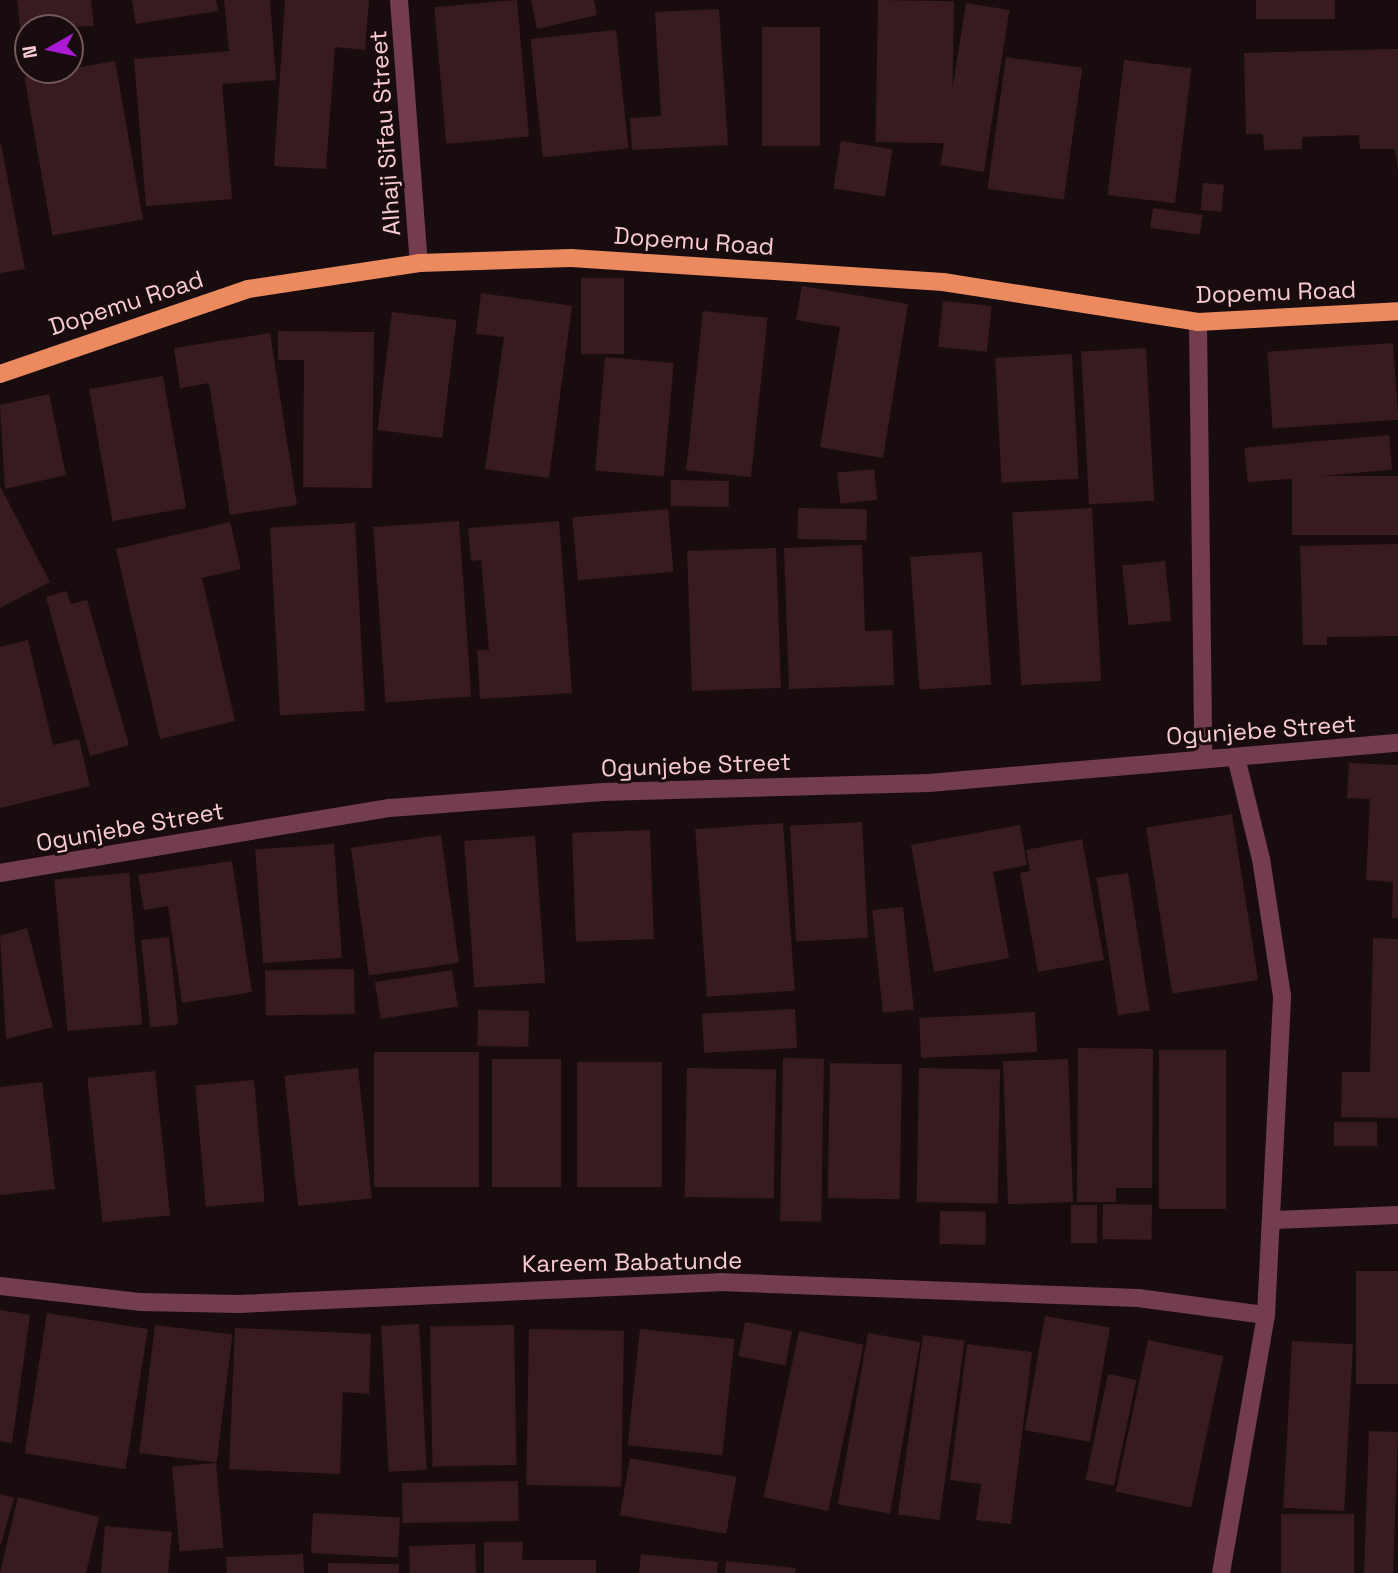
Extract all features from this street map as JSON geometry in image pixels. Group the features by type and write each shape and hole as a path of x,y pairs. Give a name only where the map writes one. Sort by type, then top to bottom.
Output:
{"main road":[{"name":"Dopemu Road","path":"0,374 247,289 419,263 571,258 943,282 1198,322 1398,311"}],"street":[{"name":"Alhaji Sifau Street","path":"399,0 419,263"},
{"path":"1198,322 1207,668 1203,758"},
{"name":"Ogunjebe Street","path":"0,873 390,808 603,792 929,783 1203,758 1237,761 1398,743"},
{"path":"1221,1573 1266,1315 1274,1220 1282,996 1261,859 1237,761"},
{"path":"1274,1220 1398,1215"},
{"name":"Kareem Babatunde","path":"0,1286 141,1303 238,1304 719,1282 1138,1298 1266,1315"}],"building":[{"path":"17,0 91,0 94,26 84,26 84,14 19,14"},
{"path":"132,0 216,0 218,11 136,24"},
{"path":"224,0 270,0 276,80 222,84 232,199 146,206 134,59 229,51"},
{"path":"285,0 369,0 365,50 335,47 326,169 274,166"},
{"path":"517,0 529,136 446,144 434,7"},
{"path":"531,0 594,0 597,15 537,29"},
{"path":"878,0 954,1 952,143 876,142"},
{"path":"1256,0 1335,0 1335,19 1256,19"},
{"path":"966,3 1009,10 984,172 940,165"},
{"path":"719,9 728,145 632,150 630,118 661,116 655,12"},
{"path":"762,27 820,27 820,146 762,146"},
{"path":"616,30 628,148 543,157 530,39"},
{"path":"1398,49 1398,171 1395,149 1360,149 1359,135 1302,137 1302,149 1264,150 1263,134 1246,134 1244,53"},
{"path":"1006,57 1082,68 1064,199 987,189"},
{"path":"1124,60 1191,68 1175,203 1107,195"},
{"path":"115,61 143,220 52,236 26,84 84,84 84,66"},
{"path":"841,141 892,149 885,197 833,188"},
{"path":"0,145 25,269 0,273"},
{"path":"1203,183 1224,185 1222,212 1201,210"},
{"path":"1153,208 1203,215 1200,235 1150,228"},
{"path":"581,278 624,278 624,354 581,354"},
{"path":"802,286 908,304 883,458 820,447 840,327 796,320"},
{"path":"481,293 572,306 549,478 485,469 504,337 476,334"},
{"path":"943,301 992,306 987,352 938,347"},
{"path":"703,311 768,318 751,477 686,470"},
{"path":"392,312 457,320 442,438 377,430"},
{"path":"278,331 374,332 372,488 303,487 304,360 278,360"},
{"path":"270,333 297,505 230,515 209,383 180,388 174,348"},
{"path":"1393,343 1398,420 1273,429 1267,352"},
{"path":"1146,348 1154,501 1089,504 1081,351"},
{"path":"1072,354 1079,479 1002,483 995,358"},
{"path":"605,357 674,363 664,477 595,471"},
{"path":"163,376 186,508 112,521 89,389"},
{"path":"49,394 66,475 5,489 0,405"},
{"path":"1389,435 1392,470 1248,483 1245,448"},
{"path":"874,469 877,500 840,504 837,473"},
{"path":"1292,476 1398,476 1398,535 1292,535"},
{"path":"671,480 729,481 729,507 671,506"},
{"path":"0,486 50,582 0,608"},
{"path":"798,508 867,509 866,540 797,539"},
{"path":"1092,508 1101,681 1021,685 1012,512"},
{"path":"668,509 673,572 578,580 572,517"},
{"path":"459,521 471,697 385,703 373,527"},
{"path":"559,521 572,693 480,699 477,650 489,650 481,560 471,561 468,528"},
{"path":"230,522 241,569 202,578 235,721 160,739 116,549"},
{"path":"355,523 365,711 280,715 270,527"},
{"path":"1398,544 1398,636 1327,637 1327,645 1303,645 1300,546"},
{"path":"862,545 865,631 892,630 894,685 789,689 784,548"},
{"path":"776,548 781,688 692,691 687,551"},
{"path":"982,552 991,685 919,690 910,557"},
{"path":"1165,561 1171,621 1129,625 1122,565"},
{"path":"66,591 71,604 87,600 129,745 90,756 46,597"},
{"path":"28,640 53,745 79,739 90,786 0,808 0,647"},
{"path":"1349,763 1398,765 1398,918 1392,918 1393,882 1366,880 1370,799 1347,798"},
{"path":"1232,814 1258,980 1172,994 1146,828"},
{"path":"862,822 868,938 796,942 790,826"},
{"path":"783,823 795,991 707,997 695,829"},
{"path":"1020,825 1027,865 993,872 1009,958 934,972 911,845"},
{"path":"650,830 654,939 576,942 572,833"},
{"path":"441,835 459,963 369,975 351,848"},
{"path":"535,836 545,983 474,988 464,841"},
{"path":"1082,839 1104,960 1038,972 1020,873 1030,871 1026,850"},
{"path":"334,844 342,958 263,963 255,850"},
{"path":"232,861 252,992 182,1003 168,906 144,910 138,875"},
{"path":"129,873 142,1024 68,1031 54,880"},
{"path":"1128,873 1150,1010 1118,1015 1096,878"},
{"path":"903,907 914,1009 883,1013 872,910"},
{"path":"27,928 53,1027 6,1039 0,936"},
{"path":"169,937 178,1025 150,1027 141,940"},
{"path":"1373,938 1398,939 1398,1118 1341,1117 1342,1072 1370,1072"},
{"path":"354,969 355,1014 266,1016 265,971"},
{"path":"452,970 458,1007 381,1019 375,982"},
{"path":"795,1009 797,1048 704,1053 702,1014"},
{"path":"478,1010 529,1011 528,1047 477,1046"},
{"path":"1035,1012 1037,1052 921,1058 919,1018"},
{"path":"1078,1048 1153,1049 1152,1188 1116,1188 1116,1202 1077,1202"},
{"path":"1159,1050 1226,1050 1226,1209 1159,1209"},
{"path":"374,1052 479,1052 479,1187 374,1187"},
{"path":"783,1058 824,1059 821,1222 780,1221"},
{"path":"492,1059 561,1059 561,1187 492,1187"},
{"path":"1068,1059 1073,1202 1008,1204 1003,1061"},
{"path":"577,1062 662,1062 662,1187 577,1187"},
{"path":"830,1063 902,1064 900,1199 828,1198"},
{"path":"358,1068 372,1198 298,1206 284,1076"},
{"path":"687,1068 776,1070 774,1199 685,1197"},
{"path":"919,1068 1000,1069 998,1203 917,1202"},
{"path":"155,1071 170,1215 103,1222 87,1078"},
{"path":"254,1080 265,1202 206,1207 195,1085"},
{"path":"42,1082 55,1189 0,1195 0,1087"},
{"path":"1334,1122 1377,1122 1377,1146 1334,1146"},
{"path":"1103,1204 1152,1205 1151,1240 1102,1239"},
{"path":"1071,1205 1097,1205 1097,1243 1071,1243"},
{"path":"940,1211 986,1212 985,1245 939,1244"},
{"path":"1356,1271 1398,1271 1398,1384 1356,1384"},
{"path":"0,1310 30,1315 12,1443 0,1441"},
{"path":"47,1313 148,1329 126,1469 25,1453"},
{"path":"1045,1316 1110,1327 1090,1442 1025,1430"},
{"path":"745,1322 792,1331 785,1366 738,1356"},
{"path":"419,1324 427,1470 389,1472 381,1326"},
{"path":"155,1325 232,1335 217,1463 139,1453"},
{"path":"514,1325 516,1465 432,1466 430,1326"},
{"path":"235,1328 371,1334 369,1394 343,1392 340,1474 229,1469"},
{"path":"529,1329 624,1331 621,1487 526,1485"},
{"path":"640,1329 734,1339 722,1455 628,1445"},
{"path":"799,1331 864,1345 828,1511 764,1497"},
{"path":"868,1333 920,1342 890,1514 838,1504"},
{"path":"923,1335 965,1341 939,1520 898,1514"},
{"path":"1148,1340 1223,1356 1191,1508 1116,1492"},
{"path":"1292,1341 1353,1344 1344,1511 1283,1508"},
{"path":"967,1344 1032,1352 1011,1524 976,1520 981,1484 950,1480"},
{"path":"1108,1374 1136,1380 1114,1486 1086,1480"},
{"path":"1369,1431 1398,1432 1393,1573 1364,1573"},
{"path":"630,1458 736,1477 726,1534 620,1515"},
{"path":"216,1463 223,1548 180,1552 172,1467"},
{"path":"518,1481 519,1521 403,1523 402,1483"},
{"path":"0,1494 14,1498 1,1544 0,1544"},
{"path":"18,1497 99,1517 86,1573 0,1573"},
{"path":"313,1513 400,1518 398,1557 311,1553"},
{"path":"1281,1514 1354,1514 1354,1573 1281,1573"},
{"path":"105,1526 172,1532 168,1573 101,1573"},
{"path":"484,1542 523,1542 522,1560 596,1560 596,1573 484,1573"},
{"path":"475,1544 476,1573 410,1573 409,1546"},
{"path":"303,1554 304,1573 227,1573 226,1557"},
{"path":"641,1554 718,1562 717,1573 639,1573"},
{"path":"726,1561 796,1568 795,1573 725,1573"},
{"path":"328,1563 399,1564 399,1573 328,1573"}]}
